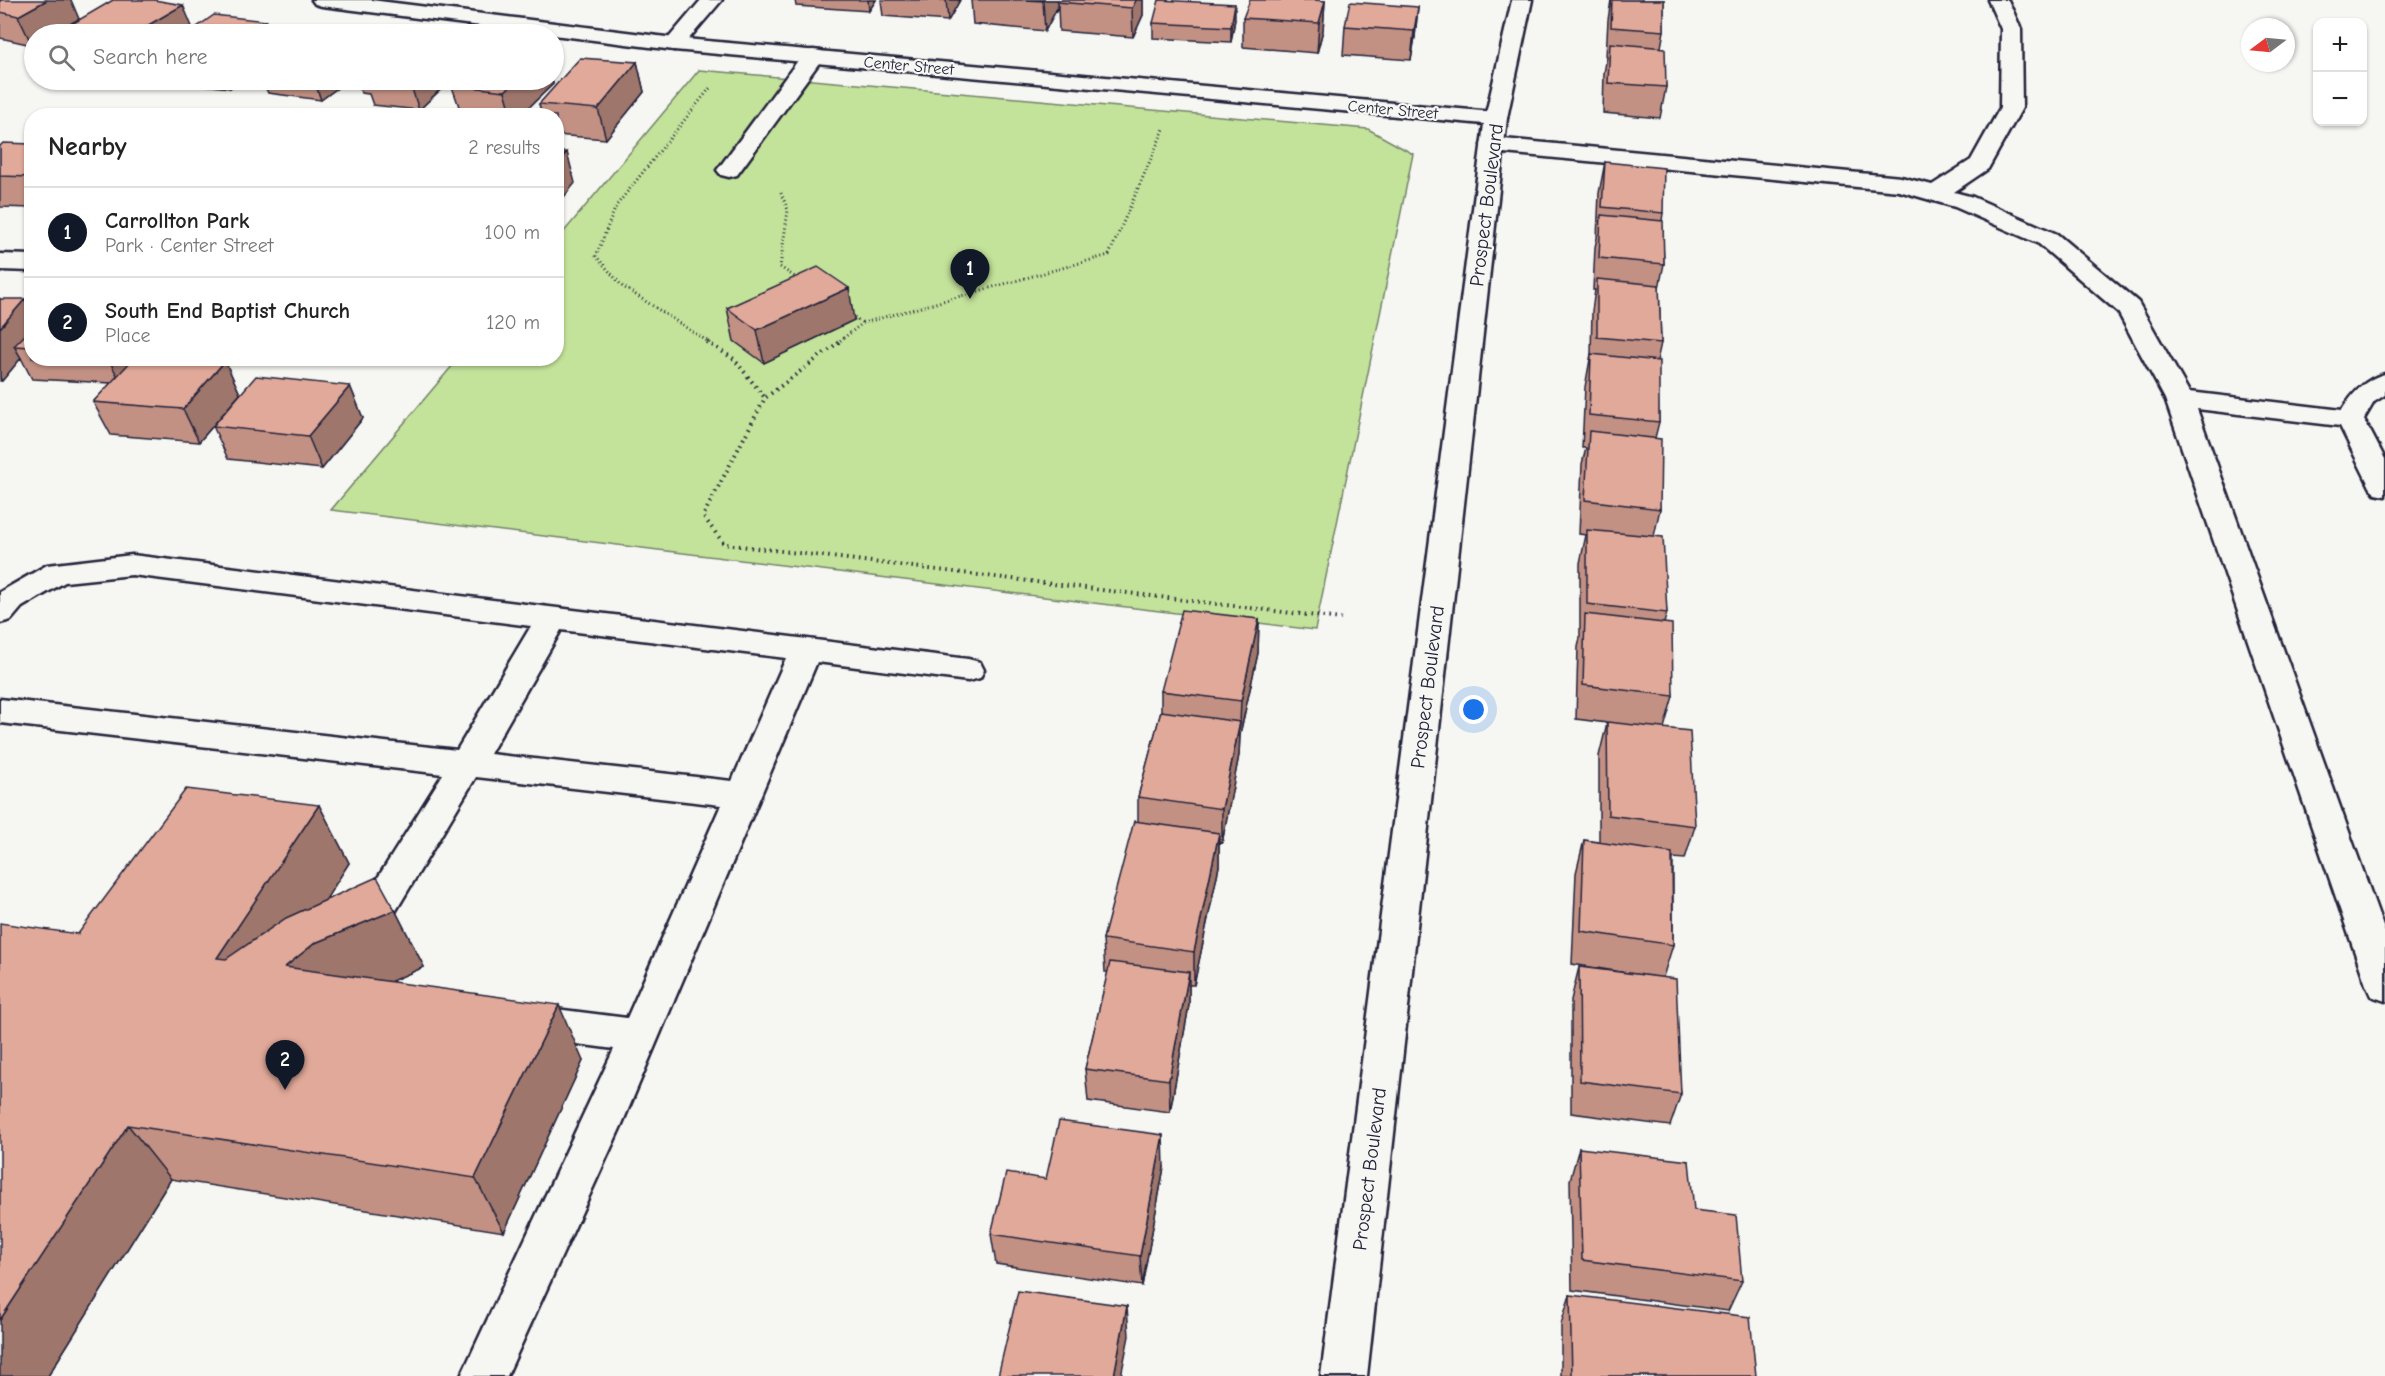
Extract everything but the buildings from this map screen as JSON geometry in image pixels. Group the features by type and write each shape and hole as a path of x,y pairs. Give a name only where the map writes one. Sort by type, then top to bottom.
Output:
{"street":[{"name":"Center Street","path":"322,0 514,24"},
{"path":"674,44 712,0"},
{"name":"Prospect Boulevard","path":"1344,1376 1495,132 1522,0"},
{"path":"1935,194 1980,164 2011,108 2011,29 1998,0"},
{"name":"Center Street","path":"564,30 1495,132 1901,184 1964,202 2048,239 2129,308 2179,399 2385,985"},
{"path":"729,170 813,56"},
{"path":"0,262 24,263"},
{"path":"2350,419 2364,397 2385,382"},
{"path":"2179,399 2350,419"},
{"path":"2350,419 2385,487"},
{"path":"0,612 11,600 58,572 132,565 968,670"},
{"path":"357,958 353,950 552,618"},
{"path":"484,1376 639,1036 806,650"},
{"path":"0,711 744,795"},
{"path":"490,1016 639,1036"}],"path":[{"path":"712,86 616,206 596,256 622,286 734,359 765,398"},
{"path":"1165,126 1109,255 863,323 765,398 703,516 724,544 1341,619"},
{"path":"781,193 788,210 780,267 798,280"},
{"path":"844,311 863,323"}],"green space":[{"path":"699,70 1368,129 1413,154 1315,630 331,510 452,366 564,366 564,232"}],"place":[{"name":"Carrollton Park","path":"970,299"},
{"name":"South End Baptist Church","path":"285,1090"}]}
